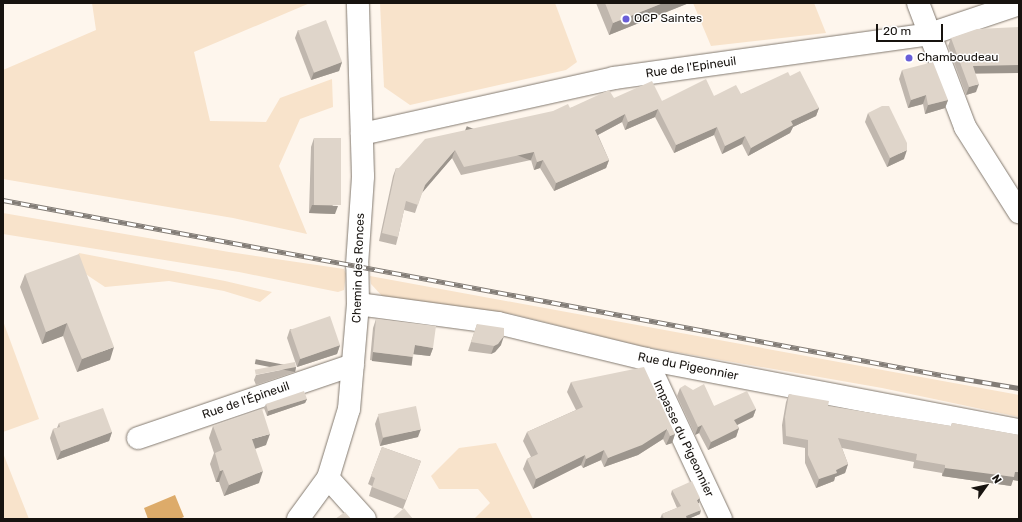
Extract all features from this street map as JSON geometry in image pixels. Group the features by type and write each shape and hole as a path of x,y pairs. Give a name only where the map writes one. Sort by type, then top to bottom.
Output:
{"street":[{"name":"Chemin des Ronces","path":"298,519 328,478 349,409 358,304 357,265 363,176 358,3"},
{"path":"918,3 965,127 1019,212"},
{"name":"Rue de l'Epineuil","path":"362,134 614,78 930,34 1019,4"},
{"name":"Rue du Pigeonnier","path":"358,304 498,323 646,359 1019,430"},
{"name":"Impasse du Pigeonnier","path":"646,359 721,519"},
{"name":"Rue de l'Épineuil","path":"138,438 353,365"},
{"path":"328,478 365,519"}],"shaded area":[{"path":"92,3 310,3 194,52 210,121 266,122 280,98 332,79 333,107 300,119 279,166 307,234 233,218 3,179 3,70 96,30"},
{"path":"380,3 555,3 577,62 566,70 410,105 384,87"},
{"path":"693,3 814,3 826,33 711,46"},
{"path":"3,213 229,252 344,269 346,274 344,290 338,292 239,272 3,234"},
{"path":"79,253 225,281 272,292 260,302 224,291 169,281 105,287 75,267"},
{"path":"370,276 1019,395 1019,417 882,388 641,346 512,314 383,297 371,284"},
{"path":"3,321 39,419 3,432"},
{"path":"496,443 533,519 474,519 490,503 478,489 439,489 431,476 459,448"},
{"path":"3,453 29,519 3,519"},
{"path":"175,495 184,517 179,519 148,519 144,508"}],"building":[{"path":"605,3 663,3 613,23"},
{"path":"326,20 342,62 314,73 298,31"},
{"path":"1019,27 1019,65 973,66 979,84 969,87 951,38 977,29"},
{"path":"933,62 948,100 928,105 926,95 911,100 902,70"},
{"path":"800,71 819,108 791,121 793,125 751,148 745,136 725,146 717,127 676,145 658,109 628,122 625,114 595,130 609,160 556,183 543,160 537,162 534,152 464,167 455,150 425,185 418,205 406,201 398,237 382,233 396,168 399,168 425,139 553,111 568,104 570,108 609,90 614,98 652,81 662,101 706,79 714,96 736,85 741,94 788,72 790,76"},
{"path":"882,106 889,106 907,143 907,150 890,158 868,113"},
{"path":"314,138 341,138 341,205 314,205"},
{"path":"79,254 114,347 82,359 67,323 46,332 25,274"},
{"path":"330,316 340,345 300,359 290,330"},
{"path":"376,319 436,326 433,348 415,345 413,357 373,352"},
{"path":"477,324 504,328 504,336 498,344 494,346 471,342"},
{"path":"295,362 296,367 256,375 255,370"},
{"path":"644,367 675,434 670,436 667,429 642,445 608,458 604,450 586,459 585,455 536,479 527,459 538,454 527,432 583,407 571,382"},
{"path":"704,384 714,406 747,391 756,409 734,420 739,428 711,442 702,425 698,427 680,388 685,385 693,390"},
{"path":"304,391 307,399 268,411 266,404"},
{"path":"789,394 829,401 828,406 951,426 952,423 1019,435 1019,472 1015,472 1014,477 945,468 945,465 916,460 917,454 838,438 848,464 836,470 837,473 819,479 808,455 808,440 786,436 785,417"},
{"path":"416,406 421,429 383,438 378,414"},
{"path":"103,408 112,432 61,451 53,429 60,427 59,423"},
{"path":"262,409 270,434 252,439 263,471 229,485 223,470 220,471 215,453 222,450 213,426"},
{"path":"382,447 421,461 406,500 372,487 375,478 371,476"},
{"path":"692,481 700,498 697,500 701,510 686,516 687,519 664,519 662,514 681,506 672,490"},
{"path":"404,508 413,519 392,519"},
{"path":"345,512 351,519 335,519"}],"railway":[{"path":"3,200 947,376 1019,388"}],"place":[{"name":"OCP Saintes","path":"626,19"},
{"name":"Chamboudeau","path":"909,58"}]}
